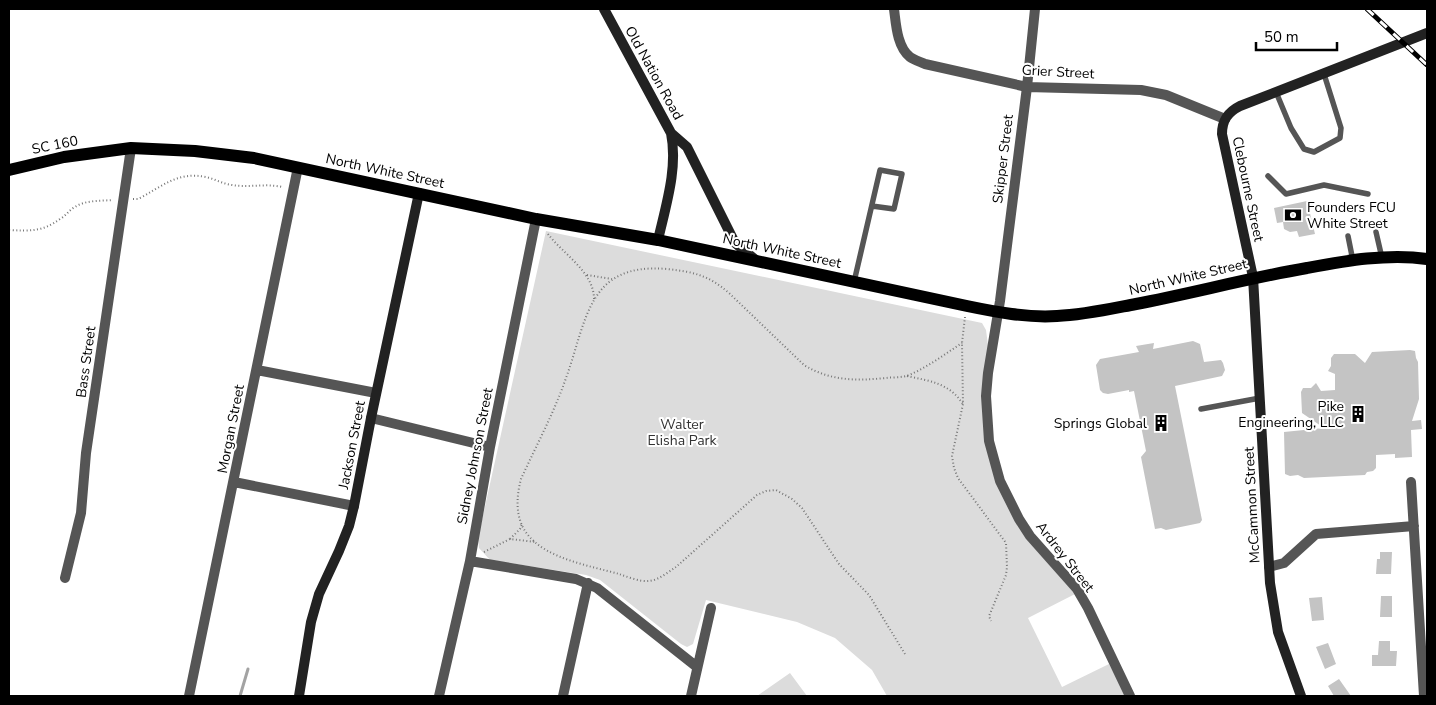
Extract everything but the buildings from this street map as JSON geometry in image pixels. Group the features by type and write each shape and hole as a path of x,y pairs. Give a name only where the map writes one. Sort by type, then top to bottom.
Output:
{"main road":[{"name":"North White Street","path":"131,148 194,151 254,158 536,220 658,240 998,312 1056,316 1086,314 1253,277 1353,261 1382,258 1427,258"},
{"name":"SC 160","path":"9,170 64,157 131,148"}],"street":[{"name":"Old Nation Road","path":"604,9 671,133 674,147 673,165 658,240"},
{"name":"Grier Street","path":"894,9 902,46 910,57 925,64 1027,87 1141,90 1166,95 1225,119"},
{"name":"Skipper Street","path":"998,312 1027,87 1035,9"},
{"name":"Clebourne Street","path":"1253,277 1222,134 1222,126 1225,119 1231,111 1240,106 1427,33"},
{"path":"671,133 686,147 735,243 758,261"},
{"name":"Bass Street","path":"65,578 81,513 86,453 131,148"},
{"name":"Morgan Street","path":"189,696 298,168"},
{"name":"Jackson Street","path":"299,696 311,622 318,594 340,551 354,506 376,393 419,194"},
{"name":"Sidney Johnson Street","path":"439,696 470,561 490,446 536,220"},
{"name":"McCammon Street","path":"1253,277 1269,567 1278,632 1294,683 1301,696"},
{"name":"Ardrey Street","path":"998,312 986,396 989,441 1000,481 1019,519 1030,536 1077,589 1130,696"},
{"path":"257,370 376,393"},
{"path":"371,418 490,446"},
{"path":"234,482 354,506"},
{"path":"1411,482 1424,696"},
{"path":"1269,567 1284,563 1316,534 1414,526"},
{"path":"470,561 576,579 597,588 698,667"},
{"path":"563,696 588,584"},
{"path":"691,696 711,608"}],"lane":[{"path":"1276,92 1291,128 1304,150 1314,152 1340,138 1341,128 1324,74"},
{"path":"854,282 880,170 902,174 894,210 872,206"},
{"path":"1268,176 1286,194 1324,185 1368,194"},
{"path":"1376,232 1382,258"},
{"path":"1348,236 1353,261"},
{"path":"1202,409 1260,398"}],"path":[{"path":"9,230 32,231 46,228 62,218 75,206 87,202 138,199 168,181 186,175 205,177 232,185 261,184 288,189"},
{"path":"546,231 555,244 587,275 594,291 594,299"},
{"path":"905,654 869,595 839,564 802,508 792,499 776,490 766,490 757,495 676,567 653,580 646,581 574,562 545,549 528,535 522,524 518,511 517,496 521,480 560,394 589,307 612,279 640,268 689,271 702,275 716,283 729,293 786,349 804,365 817,373 866,380 907,376 943,386 952,391 963,404"},
{"path":"587,275 612,279"},
{"path":"965,317 962,343 963,404 952,456 954,468 964,486 1006,544 1006,575 992,608 991,621"},
{"path":"907,376 934,362 962,343"},
{"path":"470,561 510,539 520,529 522,524"},
{"path":"510,539 536,542"}],"green space":[{"name":"Walter Elisha Park","path":"546,231 982,323 986,330 989,353 984,422 1019,522 1077,593 1028,618 1062,687 1109,664 1126,696 887,696 872,670 835,638 797,622 706,600 693,644 687,647 600,580 586,575 490,560 479,548 478,538"},
{"path":"790,673 807,696 757,696"}],"waterway":[{"path":"240,696 248,669"}],"railway":[{"path":"1367,9 1427,65"}],"place":[{"name":"Founders FCU White Street","path":"1293,215"},
{"name":"Pike Engineering, LLC","path":"1358,414"},
{"name":"Springs Global","path":"1161,423"}]}
